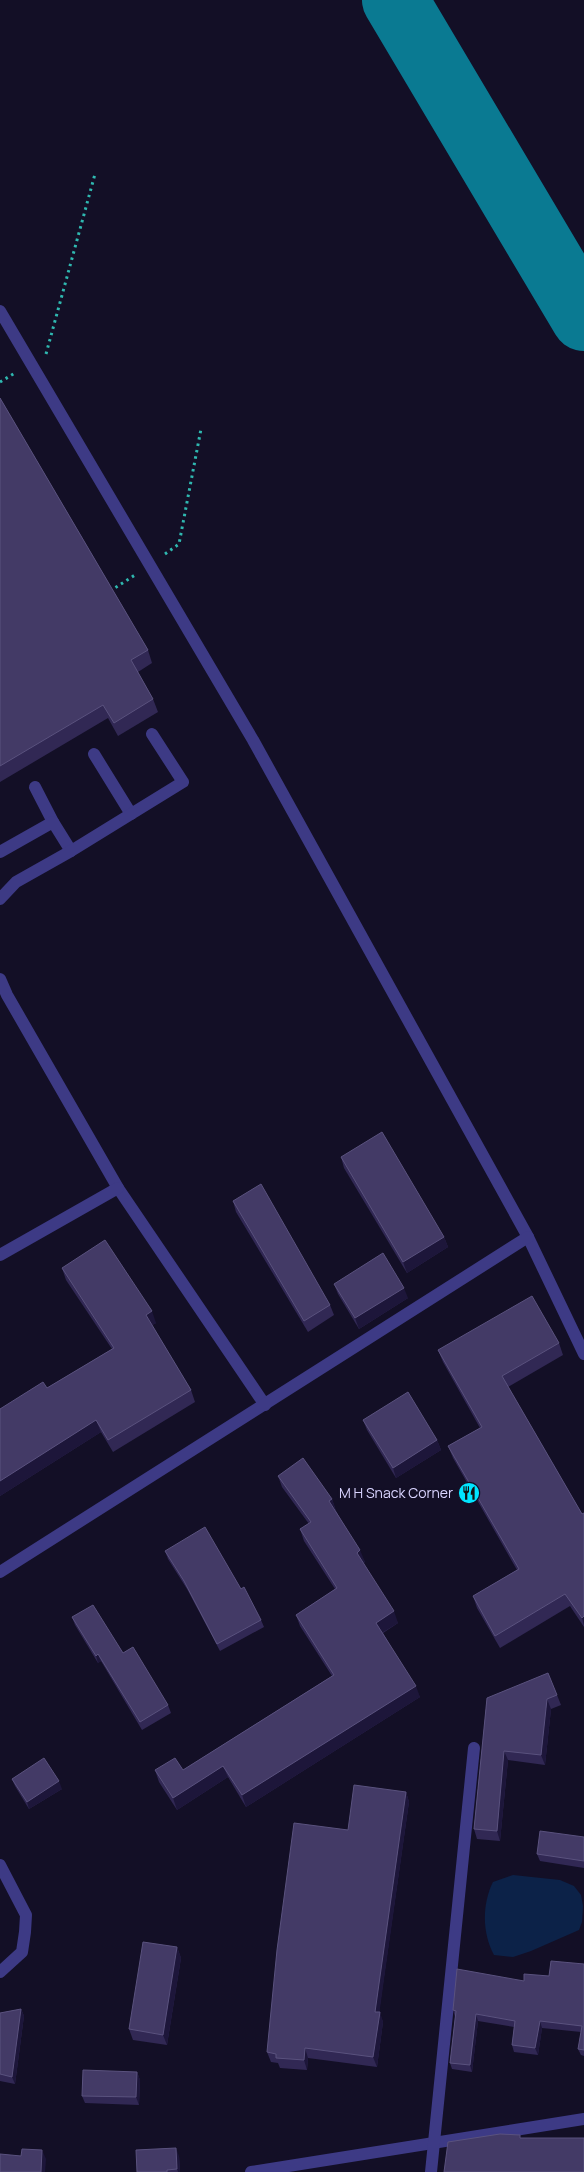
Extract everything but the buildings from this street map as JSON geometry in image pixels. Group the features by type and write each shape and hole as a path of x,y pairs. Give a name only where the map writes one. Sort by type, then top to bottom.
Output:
{"street":[{"path":"0,310 253,740 528,1238 584,1354"},
{"path":"0,899 16,882 71,851 183,782 152,734"},
{"path":"94,754 131,814"},
{"path":"35,787 71,851"},
{"path":"1,848 54,822"},
{"path":"0,979 6,995 118,1188 265,1405"},
{"path":"0,1255 118,1188"},
{"path":"0,1572 528,1238"},
{"path":"431,2172 474,1748"},
{"path":"0,1865 26,1915 22,1952 0,1972"},
{"path":"251,2172 584,2120"}],"path":[{"path":"40,358 47,353 95,174"},
{"path":"0,382 16,372"},
{"path":"164,555 179,544 201,429"},
{"path":"110,591 141,570"}],"water":[{"path":"513,1875 560,1880 574,1886 581,1895 583,1906 582,1922 579,1930 513,1957 494,1955 487,1937 485,1919 489,1891 493,1882"}],"taxiway":[{"path":"395,0 584,318"}],"place":[{"name":"M H Snack Corner","path":"469,1493"}]}
